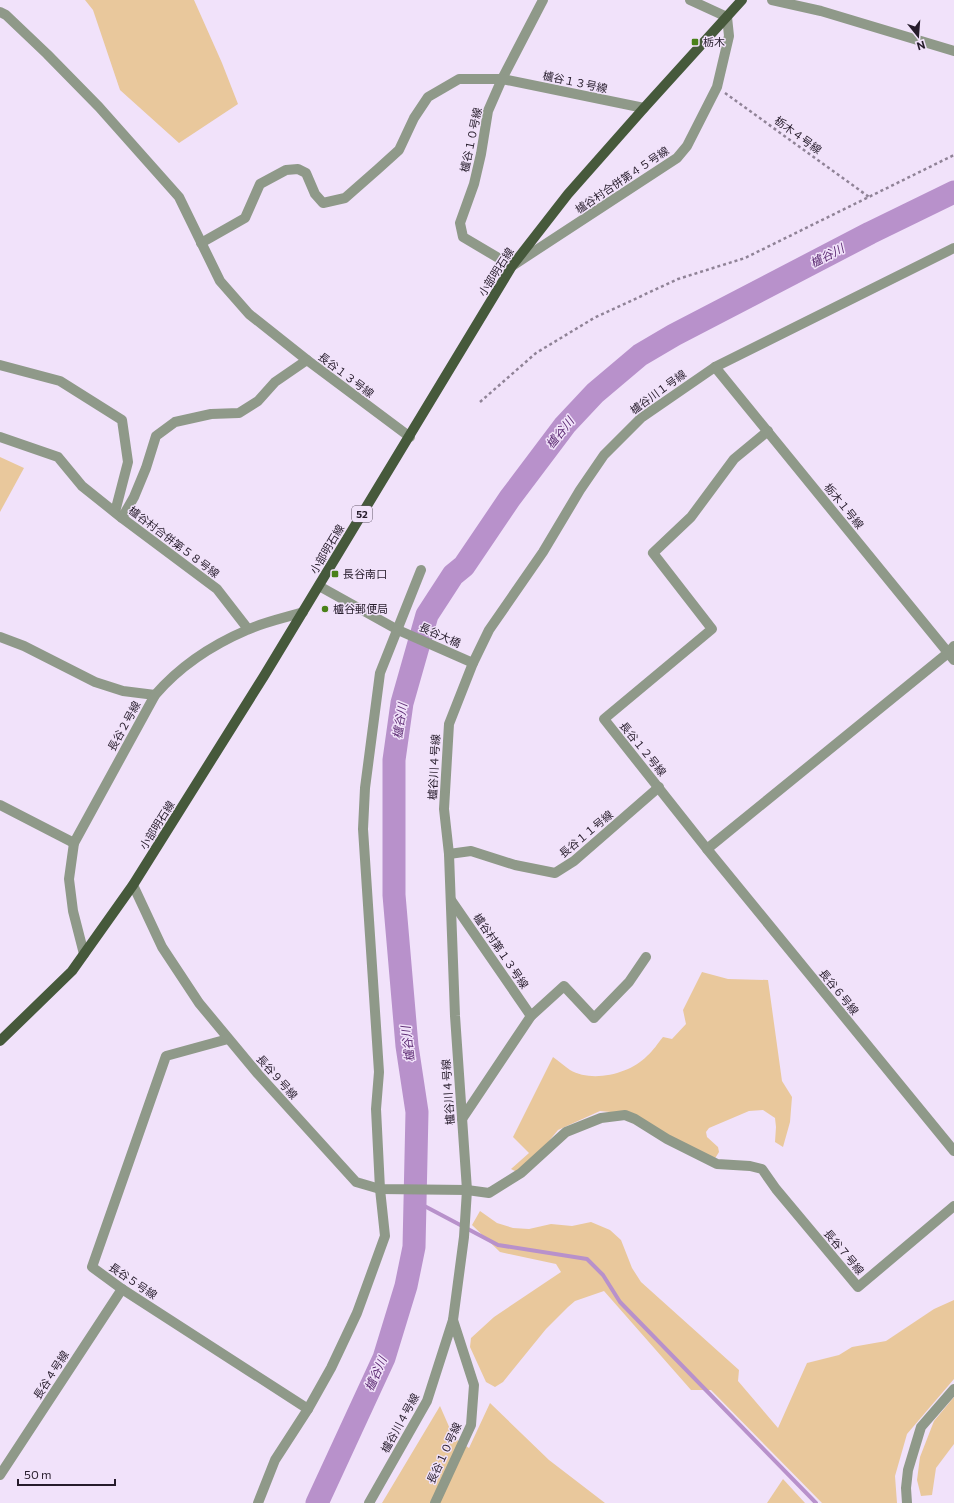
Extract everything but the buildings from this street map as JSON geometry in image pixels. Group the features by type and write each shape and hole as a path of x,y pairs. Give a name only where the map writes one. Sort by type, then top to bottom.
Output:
{"main road":[{"name":"小部明石線","path":"0,1041 72,971 133,885 319,586 512,266 568,194 742,0"}],"street":[{"name":"櫨谷１０号線","path":"512,266 463,237 460,223 474,184 481,154 488,111 502,79 543,0"},
{"path":"690,0 727,17"},
{"path":"772,0 821,11 954,51"},
{"path":"0,12 6,15 47,54 94,102 179,197 220,281 249,314 307,360"},
{"name":"櫨谷村合併第４５号線","path":"512,266 677,158 687,146 717,87 729,36 727,17"},
{"name":"櫨谷１３号線","path":"201,243 245,218 260,184 286,170 298,169 306,173 315,194 322,203 345,198 400,150 414,118 428,97 459,79 502,79 644,108"},
{"name":"櫨谷川１号線","path":"473,663 489,630 543,552 580,490 604,455 641,418 715,367 954,248"},
{"name":"長谷１３号線","path":"118,515 134,497 156,436 175,422 211,414 239,413 258,401 275,382 307,360 410,437"},
{"name":"櫨谷村合併第５８号線","path":"0,365 60,381 122,420 128,462 118,515"},
{"name":"栃木１号線","path":"715,367 952,653"},
{"name":"長谷１２号線","path":"707,849 604,719 712,629 653,553 691,518 734,459 768,431"},
{"name":"櫨谷村合併第５８号線","path":"0,437 58,458 82,486 118,515 217,589 248,630"},
{"path":"258,1503 275,1460 308,1409 331,1368 357,1313 385,1236 380,1189 376,1109 380,1072 363,829 365,788 380,674 421,570"},
{"name":"長谷大橋","path":"319,586 398,630 473,663"},
{"path":"155,695 168,679 196,657 248,630 303,612"},
{"name":"長谷２号線","path":"0,637 24,646 95,682 123,691 155,695 74,843"},
{"path":"707,849 952,653"},
{"name":"櫨谷川４号線","path":"369,1503 427,1401 452,1320 464,1237 467,1190 455,1016 449,854 444,809 449,724 473,663"},
{"name":"長谷１１号線","path":"449,854 471,851 515,865 555,873 574,861 659,787"},
{"path":"0,806 74,843 69,879 73,911 84,954"},
{"name":"長谷６号線","path":"707,849 954,1151"},
{"name":"長谷９号線","path":"133,885 162,948 199,1003 258,1074 356,1182 380,1189 467,1190 489,1193 521,1173 566,1132 600,1118 625,1115 635,1119 667,1139 716,1164"},
{"name":"櫨谷村第１３号線","path":"451,900 530,1016"},
{"path":"462,1119 530,1016 564,986 594,1018 629,982 646,957"},
{"name":"長谷５号線","path":"228,1039 166,1056 92,1268 308,1409"},
{"name":"長谷７号線","path":"716,1164 750,1166 762,1169 776,1189 858,1287 954,1206"},
{"name":"長谷４号線","path":"0,1475 122,1289"},
{"name":"長谷１０号線","path":"435,1503 471,1425 474,1385 452,1320"},
{"path":"907,1503 906,1488 908,1470 921,1427 954,1388"}],"path":[{"name":"栃木４号線","path":"717,87 869,197"},
{"path":"480,402 536,353 594,318 678,280 745,258 954,155"}],"shaded area":[{"path":"85,0 194,0 222,63 238,104 179,143 120,90 93,10"},
{"path":"0,457 24,468 0,512"},
{"path":"702,972 728,979 768,980 782,1081 792,1097 790,1122 783,1147 775,1142 775,1118 763,1110 749,1111 709,1128 706,1132 707,1137 718,1147 719,1152 714,1160 631,1114 600,1111 558,1130 539,1153 517,1172 511,1169 529,1153 513,1137 553,1057 570,1070 589,1076 610,1075 631,1068 649,1054 663,1037 672,1039 686,1024 683,1010"},
{"path":"480,1211 497,1223 513,1228 529,1229 551,1224 572,1226 591,1222 610,1230 621,1240 632,1268 641,1282 739,1370 738,1381 778,1428 807,1363 839,1355 852,1347 886,1341 934,1309 954,1300 954,1379 907,1434 895,1476 897,1503 822,1503 711,1390 691,1390 604,1291 575,1301 568,1307 546,1329 503,1382 495,1387 486,1382 470,1347 471,1338 494,1317 561,1272 556,1264 500,1252 472,1225"},
{"path":"954,1397 954,1444 936,1468 932,1495 921,1496 917,1480 920,1457 934,1421"},
{"path":"490,1403 549,1460 605,1503 382,1503 440,1406 454,1438 469,1448"},
{"path":"783,1479 805,1503 767,1503"}],"waterway":[{"name":"櫨谷川","path":"317,1503 384,1358 406,1286 414,1247 417,1112 407,1046 394,895 394,760 402,703 427,615 453,575 464,566 510,498 565,425 595,393 640,355 674,335 870,233 954,192"},
{"path":"415,1201 498,1245 587,1259 603,1275 620,1302 816,1503"}],"place":[{"name":"栃木","path":"695,42"},
{"name":"長谷南口","path":"335,574"},
{"name":"櫨谷郵便局","path":"325,609"}]}
